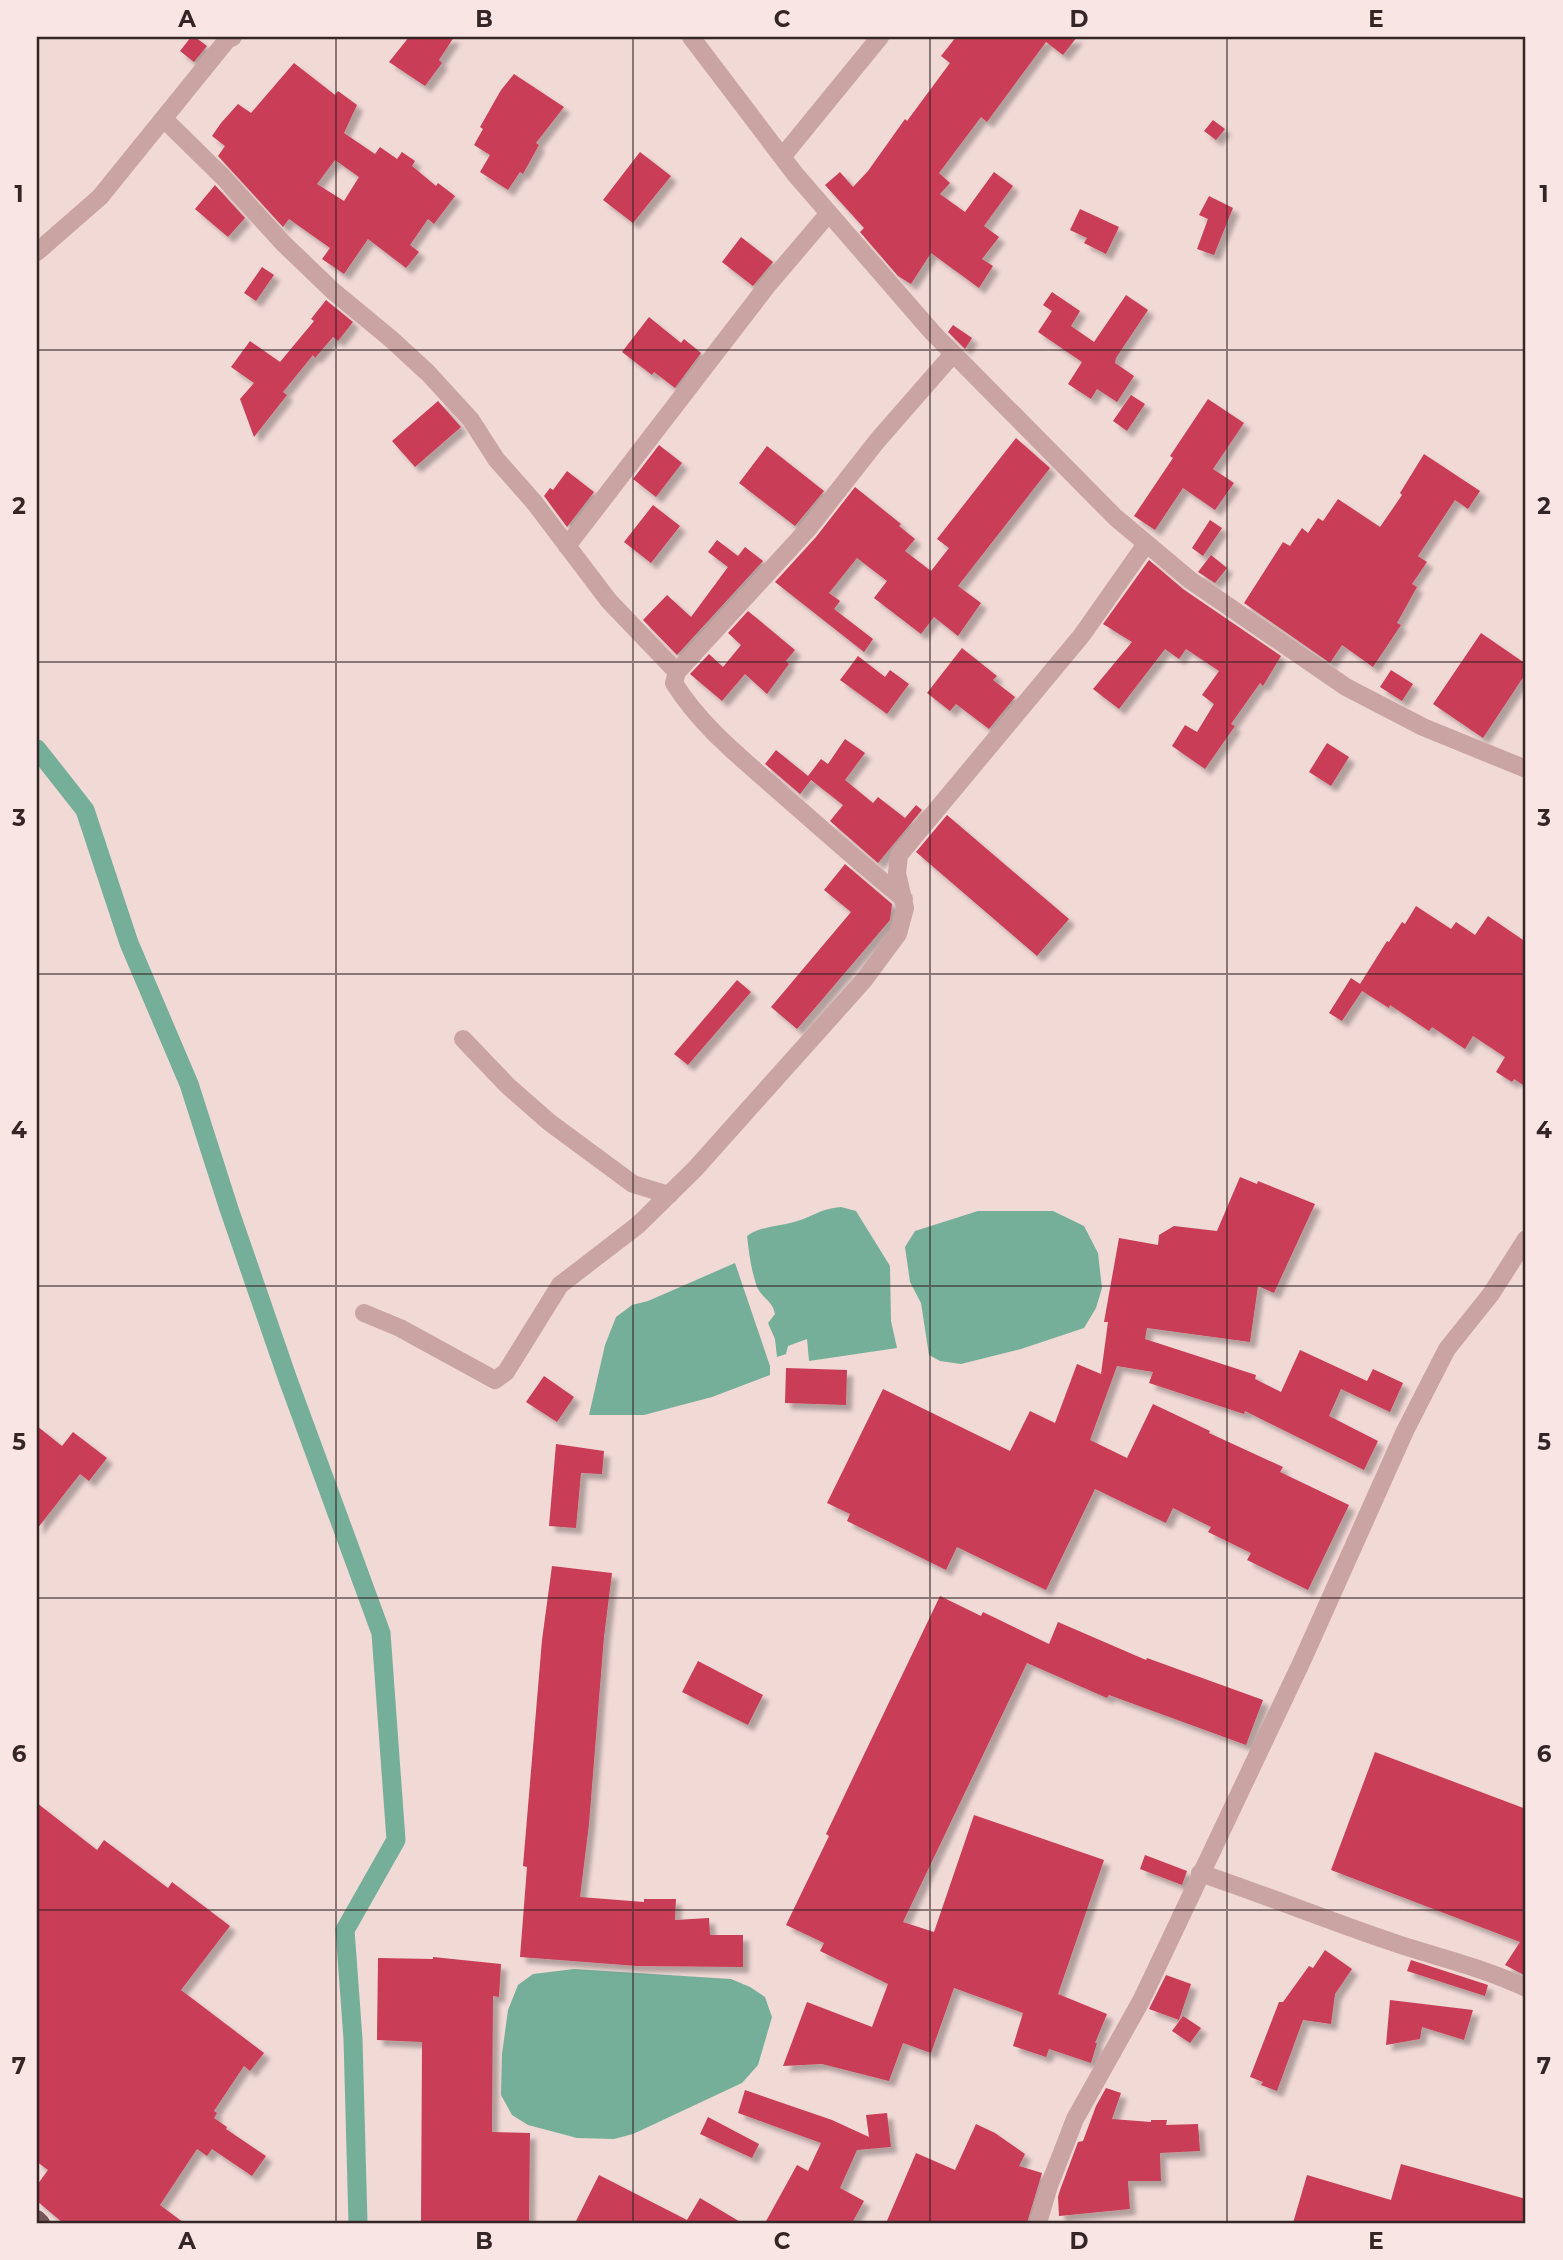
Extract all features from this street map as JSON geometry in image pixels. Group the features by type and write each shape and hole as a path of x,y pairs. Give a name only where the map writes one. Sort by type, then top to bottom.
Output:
{"main road":[{"path":"37,2219 41,2223"}],"street":[{"path":"37,252 100,197 227,40 233,37"},
{"path":"691,37 782,157 932,332 1115,517 1190,580 1346,687 1423,727 1526,769"},
{"path":"782,157 880,37"},
{"path":"164,119 223,177 283,243 333,291 428,373 471,420 496,459 534,502 609,601 677,672"},
{"path":"567,547 767,286 829,213"},
{"path":"904,899 839,846 720,739 688,705 674,683 677,672 808,529 877,441 953,354"},
{"path":"364,1313 400,1328 495,1380 506,1372 560,1285 638,1225 669,1195 739,1123 810,1039 864,981 898,934 905,908 897,873 899,855 1082,635 1146,544"},
{"path":"463,1039 508,1086 549,1122 633,1184 669,1195"},
{"path":"1038,2223 1075,2119 1141,2001 1303,1658 1405,1432 1447,1349 1490,1294 1526,1239"},
{"path":"1200,1873 1385,1940 1444,1956 1526,1988"}],"shaded area":[{"path":"841,1207 856,1211 890,1266 891,1321 897,1348 809,1361 807,1339 788,1346 786,1354 777,1357 775,1339 768,1323 775,1314 757,1287 747,1236 764,1228 794,1222 827,1209"},
{"path":"978,1211 1053,1211 1084,1226 1098,1253 1102,1288 1096,1308 1084,1328 1021,1349 961,1364 940,1361 929,1355 921,1303 910,1282 905,1247 915,1231"},
{"path":"735,1263 770,1366 770,1375 712,1397 644,1415 589,1415 605,1345 616,1317 632,1305 648,1301"},
{"path":"574,1969 731,1979 750,1987 765,1997 772,2017 758,2065 742,2083 633,2134 614,2139 577,2138 528,2125 512,2115 501,2095 502,2054 508,2010 518,1985 533,1974"}],"building":[{"path":"191,37 207,46 194,62 180,51"},
{"path":"409,37 454,37 439,60 442,63 425,86 389,62"},
{"path":"956,37 1077,37 1063,55 1046,42 987,122 981,117 939,173 950,183 940,194 965,212 994,172 1013,186 984,226 999,237 982,259 993,266 979,288 931,253 911,284 898,276 860,232 864,228 825,185 840,172 853,187 868,171 950,63 941,56"},
{"path":"294,63 335,95 338,91 357,105 344,133 375,154 380,147 397,159 402,152 415,161 412,166 436,186 438,183 455,196 434,224 428,219 410,245 419,252 406,268 368,239 344,274 322,259 330,248 289,219 283,227 218,156 225,146 212,136 221,123 238,104 251,113","holes":["335,160 359,177 344,201 317,184"]},
{"path":"514,74 564,107 536,143 539,145 523,174 520,172 508,190 480,172 490,155 474,145 483,129 480,127 501,90"},
{"path":"1213,120 1225,129 1216,140 1204,131"},
{"path":"640,152 671,176 633,223 603,200"},
{"path":"215,185 245,218 228,237 195,209"},
{"path":"1209,196 1233,208 1214,255 1197,249 1208,219 1199,215"},
{"path":"1080,209 1119,227 1106,254 1084,243 1087,238 1070,230"},
{"path":"741,237 773,262 753,286 722,262"},
{"path":"262,267 274,275 256,301 244,293"},
{"path":"1052,292 1080,311 1071,326 1094,342 1126,295 1148,310 1116,358 1115,363 1134,376 1117,402 1097,389 1091,399 1068,384 1082,362 1038,332 1052,311 1043,305"},
{"path":"326,300 353,322 338,341 333,337 315,358 313,355 283,392 287,395 254,437 240,399 254,383 231,367 250,341 280,362 314,321 311,319"},
{"path":"649,317 681,343 684,339 701,353 675,388 654,372 652,375 622,352"},
{"path":"953,325 972,338 965,349 948,332"},
{"path":"1131,395 1145,404 1127,431 1113,421"},
{"path":"1208,399 1244,423 1213,469 1234,483 1215,510 1183,488 1155,530 1134,516"},
{"path":"438,401 461,427 415,467 392,441"},
{"path":"1016,438 1050,468 958,586 981,603 958,636 934,617 921,634 874,598 887,581 857,558 829,593 840,601 834,609 873,639 864,652 775,582 816,537 855,487 901,524 899,526 915,539 905,551 931,571 949,548 937,539"},
{"path":"659,445 682,463 656,497 633,479"},
{"path":"767,446 824,491 795,526 739,483"},
{"path":"1424,454 1480,491 1468,509 1455,500 1418,556 1427,562 1412,584 1417,587 1397,623 1401,625 1373,667 1342,645 1330,663 1244,603 1283,542 1290,546 1302,528 1308,533 1318,518 1323,521 1338,499 1380,527 1402,495 1400,493"},
{"path":"567,471 594,492 567,527 544,496 550,488 553,490"},
{"path":"653,505 680,526 651,563 624,542"},
{"path":"1210,520 1222,528 1203,556 1192,548"},
{"path":"717,540 738,556 745,547 763,561 677,655 643,620 667,595 691,617 728,567 708,552"},
{"path":"1211,555 1227,568 1215,583 1198,572"},
{"path":"1149,560 1183,589 1281,656 1263,686 1260,683 1231,724 1235,726 1205,769 1172,746 1185,725 1197,732 1214,704 1202,695 1219,671 1186,649 1179,659 1165,649 1119,709 1093,689 1132,642 1103,624"},
{"path":"748,611 795,650 786,661 789,664 767,694 745,674 722,701 690,674 709,654 723,667 741,645 728,633"},
{"path":"1481,633 1526,664 1526,673 1483,738 1433,704"},
{"path":"962,648 997,676 993,680 1015,697 989,729 956,704 950,711 927,693"},
{"path":"858,656 885,677 890,670 909,684 887,714 840,680"},
{"path":"1391,670 1413,684 1402,701 1380,687"},
{"path":"845,739 865,753 845,780 873,803 878,797 905,818 916,805 922,810 878,863 830,821 843,805 811,780 800,794 765,764 776,750 808,776 821,759 828,764"},
{"path":"1327,743 1349,757 1331,786 1309,772"},
{"path":"947,815 1069,919 1037,956 916,852"},
{"path":"845,864 892,904 890,920 797,1029 771,1007 851,912 824,890"},
{"path":"1416,906 1451,929 1456,922 1475,935 1488,916 1526,942 1526,1087 1496,1072 1505,1057 1473,1036 1465,1049 1432,1027 1429,1031 1390,1005 1389,1008 1362,991 1342,1021 1329,1013 1351,978 1360,984 1387,941 1389,942 1402,922 1405,924"},
{"path":"737,980 751,992 688,1065 674,1054"},
{"path":"1240,1177 1257,1184 1258,1181 1315,1204 1274,1293 1258,1286 1250,1342 1147,1328 1145,1339 1256,1375 1255,1379 1281,1392 1300,1350 1367,1381 1373,1369 1403,1383 1390,1412 1341,1389 1329,1416 1378,1441 1364,1470 1245,1411 1244,1414 1149,1383 1153,1372 1117,1366 1090,1440 1127,1458 1153,1404 1283,1467 1280,1472 1349,1505 1308,1590 1247,1560 1251,1553 1208,1532 1211,1527 1173,1508 1166,1523 1095,1489 1046,1590 957,1547 946,1570 847,1521 850,1514 827,1503 883,1389 1010,1451 1030,1411 1055,1423 1077,1364 1101,1374 1108,1322 1104,1322 1119,1238 1158,1245 1159,1235 1174,1226 1217,1231"},
{"path":"786,1368 847,1370 846,1405 785,1403"},
{"path":"544,1376 574,1397 557,1422 526,1402"},
{"path":"37,1426 62,1446 73,1432 107,1458 89,1481 80,1474 37,1529"},
{"path":"556,1444 604,1451 602,1474 581,1473 576,1528 549,1526"},
{"path":"552,1566 612,1573 580,1897 644,1902 644,1899 676,1899 675,1920 709,1918 710,1935 743,1935 743,1967 637,1966 520,1957 527,1867 523,1866 542,1640"},
{"path":"940,1596 981,1616 983,1612 1049,1644 1058,1622 1146,1660 1147,1658 1263,1700 1246,1745 1109,1695 1107,1698 1027,1663 903,1922 934,1932 974,1815 1104,1860 1058,1994 1107,2014 1095,2043 1091,2063 1049,2049 1046,2057 1013,2046 1023,2013 954,1988 931,2053 903,2043 889,2081 822,2064 783,2066 807,2002 872,2027 888,1984 820,1951 824,1943 786,1925 829,1836 826,1834"},
{"path":"698,1661 763,1695 748,1725 682,1692"},
{"path":"1375,1752 1526,1809 1526,1976 1505,1965 1520,1942 1331,1870"},
{"path":"37,1803 97,1850 104,1840 168,1888 172,1882 230,1926 181,1990 264,2053 250,2071 244,2066 214,2111 217,2113 214,2118 266,2156 252,2176 212,2149 207,2156 197,2149 160,2205 184,2223 63,2223 37,2201 37,2185 48,2170 37,2162"},
{"path":"1145,1855 1187,1871 1182,1885 1140,1869"},
{"path":"1325,1950 1352,1969 1335,1994 1331,2024 1303,2020 1277,2091 1261,2085 1263,2082 1250,2077 1279,2002 1283,2002 1309,1966 1313,1968"},
{"path":"433,1957 501,1964 499,1997 493,1996 492,2132 530,2133 529,2223 421,2223 422,2042 377,2040 378,1958"},
{"path":"1411,1960 1488,1985 1485,1996 1407,1971"},
{"path":"1166,1975 1191,1984 1179,2020 1149,2009"},
{"path":"1390,2000 1473,2010 1464,2040 1422,2027 1420,2039 1386,2045"},
{"path":"1183,2016 1201,2028 1190,2043 1172,2031"},
{"path":"1106,2088 1121,2093 1112,2119 1151,2122 1167,2120 1166,2125 1198,2124 1200,2151 1160,2153 1161,2181 1128,2181 1130,2209 1059,2216 1060,2190 1078,2142 1083,2141"},
{"path":"745,2090 832,2120 869,2137 866,2115 887,2113 891,2147 857,2150 840,2188 864,2201 852,2223 765,2223 797,2165 808,2171 821,2143 738,2113"},
{"path":"708,2117 759,2144 752,2158 700,2134"},
{"path":"976,2124 995,2133 1025,2154 1019,2166 1042,2173 1027,2223 886,2223 916,2153 955,2170"},
{"path":"1401,2164 1526,2199 1526,2223 1293,2223 1307,2175 1391,2200"},
{"path":"599,2175 687,2220 700,2198 742,2223 575,2223"}],"waterway":[{"path":"37,749 85,810 129,943 189,1084 287,1377 381,1633 396,1840 345,1930 353,2039 358,2223"}]}
